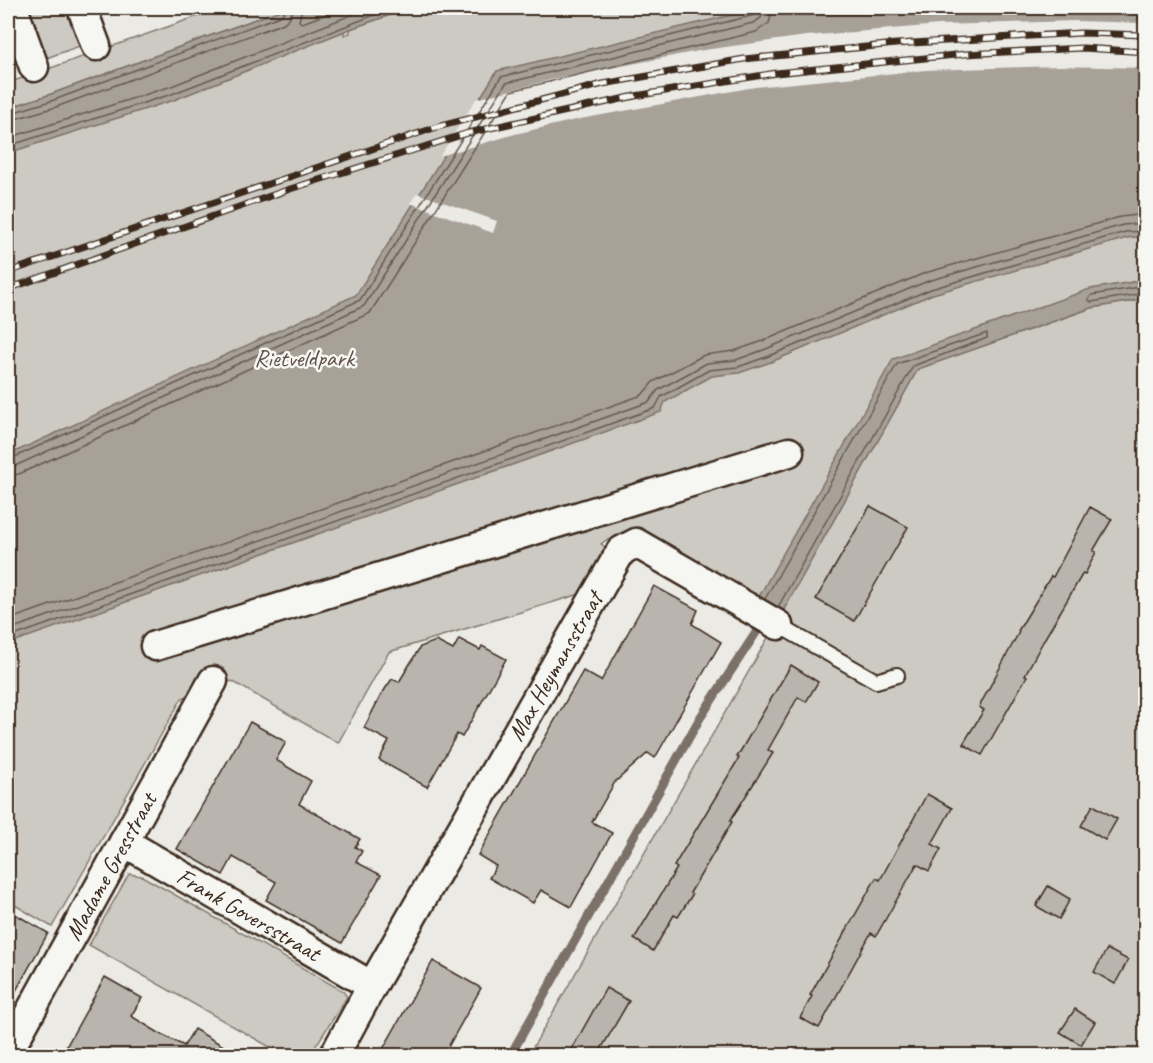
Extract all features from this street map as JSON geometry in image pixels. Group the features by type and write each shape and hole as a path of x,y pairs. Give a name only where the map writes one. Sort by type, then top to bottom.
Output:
{"street":[{"path":"13,8 34,67"},
{"path":"82,8 96,46"},
{"path":"154,646 789,452"},
{"name":"Max Heymansstraat","path":"334,1056 621,551 636,543 778,625"},
{"name":"Madame Gresstraat","path":"9,1045 213,681"},
{"name":"Frank Goversstraat","path":"124,842 372,986"}],"lane":[{"name":"Max Heymansstraat","path":"778,625 876,681 897,675"}],"green space":[{"path":"20,8 74,8 88,43 38,61"},
{"path":"221,8 286,8 8,108 8,83"},
{"name":"Rietveldpark","path":"410,8 1145,8 1145,280 1132,282 915,357 757,601 635,530 628,530 611,541 608,539 601,544 607,548 580,594 389,652 338,743 232,681 182,698 52,927 8,901 8,150 279,57 344,31 344,35 350,33 350,29"},
{"path":"1145,299 1145,1055 528,1056 773,629 918,369 1092,308"},
{"path":"129,874 142,876 343,991 347,997 310,1055 284,1055 89,945"}],"water":[{"path":"286,8 410,8 350,29 174,100 8,153 8,108"},
{"path":"761,8 1145,8 1145,236 1127,238 933,294 771,362 739,373 712,376 665,402 661,412 8,644 8,455 356,295 497,71"},
{"path":"1145,280 1145,299 1091,308 918,369 773,629 748,616 893,359 1090,289"}],"pier":[{"path":"1075,21 1145,23 1145,68 1060,66 926,70 755,87 580,119 515,134 440,156 476,99 554,79 704,50 806,36 939,25"},
{"path":"417,193 497,221 493,233 410,203"}],"building":[{"path":"870,506 908,527 854,621 816,599"},
{"path":"1090,507 1112,519 1093,551 1096,552 1085,574 1083,573 1045,638 1025,675 1027,676 982,755 963,744 984,710 979,707 1018,631 1051,576 1053,577"},
{"path":"654,586 698,610 692,624 721,642 655,758 648,753 615,782 592,822 612,833 571,907 541,890 533,903 489,878 496,866 478,855 583,671 601,681"},
{"path":"459,639 480,650 482,646 506,659 462,737 457,734 427,787 379,760 389,741 364,728 392,679 399,682 420,647 436,641 453,650"},
{"path":"791,665 818,682 806,702 798,697 768,750 773,753 730,821 732,822 690,893 692,895 678,917 674,915 653,951 634,939 677,868 674,866 739,758 737,757"},
{"path":"250,722 286,742 276,760 311,781 299,804 360,839 355,847 362,851 356,862 381,875 342,943 266,900 276,882 233,857 223,875 177,849"},
{"path":"927,794 952,808 932,844 941,849 929,871 917,864 876,936 871,933 819,1028 800,1018 812,996 810,995 876,878 880,880"},
{"path":"1093,805 1117,819 1105,840 1081,826"},
{"path":"1048,886 1070,899 1059,919 1036,906"},
{"path":"8,910 48,933 8,1005"},
{"path":"1107,949 1128,960 1115,984 1094,972"},
{"path":"433,961 481,988 443,1056 379,1056"},
{"path":"105,977 142,998 131,1016 159,1033 184,1046 194,1029 241,1056 61,1056"},
{"path":"606,988 629,1001 597,1056 568,1056"},
{"path":"1075,1009 1095,1022 1081,1045 1060,1032"}],"waterway":[{"path":"510,1056 700,718 763,622"},
{"path":"1144,1056 1146,1052"}],"railway":[{"path":"8,272 437,127 603,84 744,59 896,44 1081,33 1146,35"},
{"path":"8,289 290,189 468,133 635,96 776,73 965,54 1083,48 1146,52"}]}
